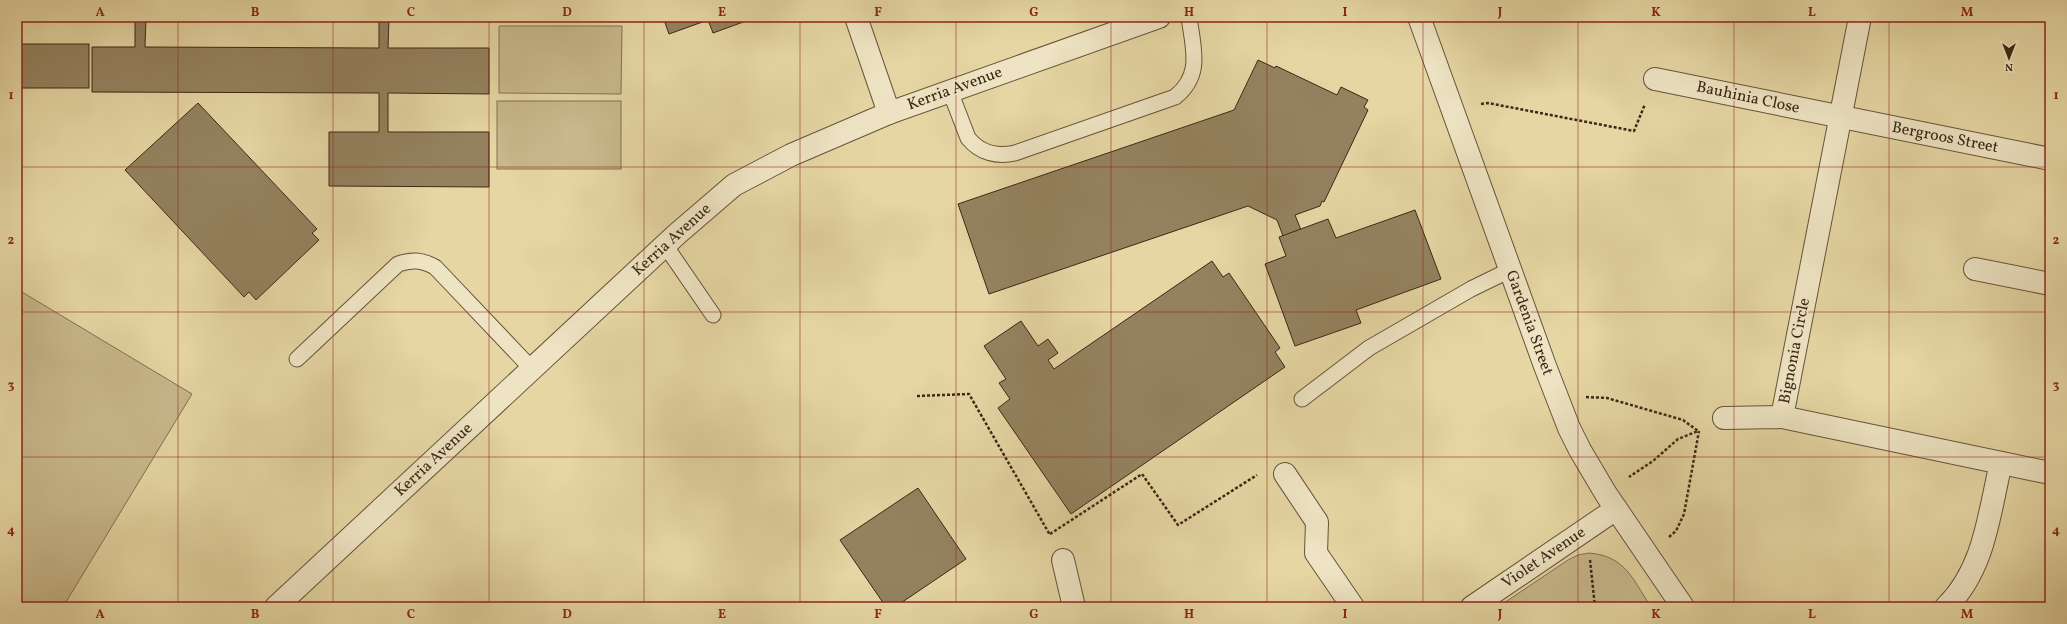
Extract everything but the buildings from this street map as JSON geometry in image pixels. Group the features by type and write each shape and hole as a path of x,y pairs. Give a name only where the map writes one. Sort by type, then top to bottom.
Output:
{"street":[{"path":"856,17 889,113"},
{"name":"Kerria Avenue","path":"276,607 665,245 734,185 791,155 889,113 1159,17"},
{"name":"Gardenia Street","path":"1419,17 1559,405 1580,450 1611,502 1683,607"},
{"name":"Bignonia Circle","path":"1860,17 1782,417 2050,473"},
{"name":"Bauhinia Close","path":"1655,79 1840,118"},
{"name":"Bergroos Street","path":"1840,118 2050,159"},
{"path":"1975,269 2050,284"},
{"path":"1724,418 1782,417"},
{"path":"1946,607 1955,598 1973,570 1982,549 2001,463"},
{"path":"1284,474 1317,522 1316,553 1353,607"},
{"name":"Violet Avenue","path":"1472,607 1579,534 1611,502"},
{"path":"1062,560 1074,607"}],"lane":[{"path":"950,91 968,138 972,144 985,152 995,155 1015,153 1175,97 1190,83 1195,65 1189,17"},
{"path":"665,245 713,315"},
{"path":"296,359 398,264 415,260 426,262 435,267 532,370"},
{"path":"1302,399 1369,348 1471,289 1510,270"}],"path":[{"path":"1450,106 1488,103 1634,131 1655,79"},
{"path":"917,396 969,394 1050,534 1062,560"},
{"path":"1559,405 1590,396 1606,398 1683,420 1698,431"},
{"path":"1611,502 1678,439 1724,418"},
{"path":"1648,556 1676,531 1684,514 1698,431"},
{"path":"1050,534 1142,474 1178,525 1277,462 1284,474"},
{"path":"1579,534 1589,552 1595,607"}],"shaded area":[{"path":"499,26 622,26 621,94 499,93"},
{"path":"497,101 621,101 621,169 497,169"},
{"path":"17,289 192,394 63,607 21,607 17,605"},
{"path":"1589,553 1602,555 1620,564 1633,579 1651,607 1498,607 1568,560 1578,555"}]}
